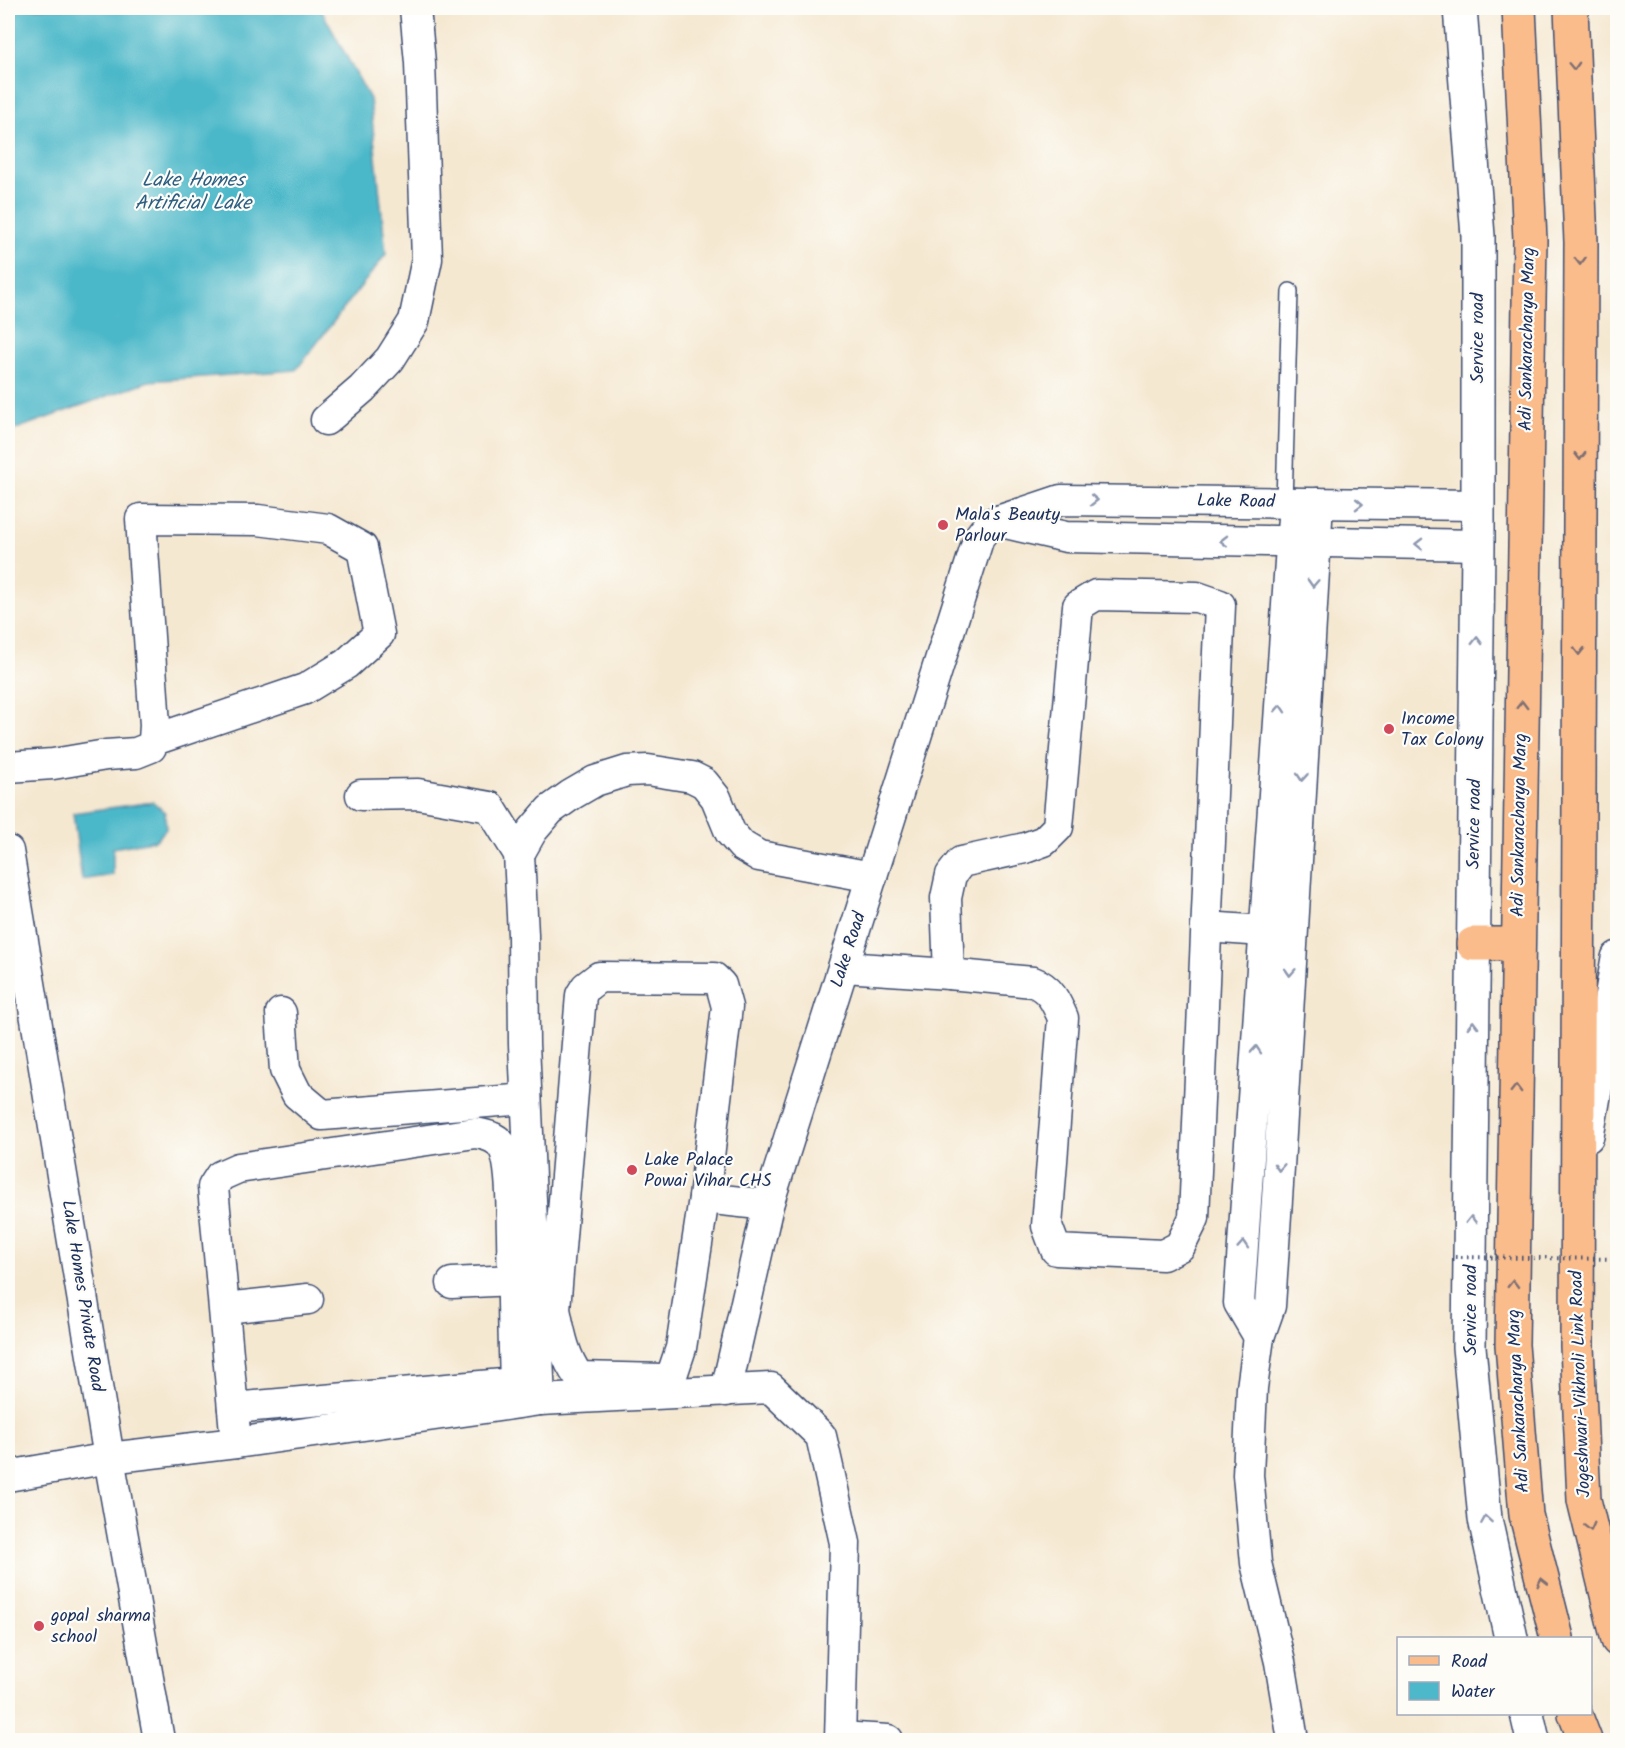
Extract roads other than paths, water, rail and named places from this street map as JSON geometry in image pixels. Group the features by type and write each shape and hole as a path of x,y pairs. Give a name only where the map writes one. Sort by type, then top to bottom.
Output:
{"main road":[{"name":"Adi Sankaracharya Marg","path":"1519,8 1530,240 1512,1345 1526,1515 1557,1637"},
{"path":"1571,8 1581,242 1577,1196"},
{"path":"1473,944 1518,944"},
{"name":"Jogeshwari-Vikhroli Link Road","path":"1577,1196 1576,1346 1584,1500 1617,1640"},
{"path":"1576,1715 1585,1740"}],"street":[{"path":"326,420 362,389 390,359 414,321 427,260 420,63 415,8"},
{"name":"Service road","path":"1460,8 1478,236 1478,545 1470,1347 1485,1518 1511,1637"},
{"name":"Lake Road","path":"726,1390 768,1205 979,537 989,524 1061,500 1478,505"},
{"path":"1293,1740 1280,1662 1256,1563 1248,1475 1252,1388 1259,1337 1269,1306 1270,1295 1284,849 1304,542 1298,503"},
{"path":"8,767 53,764 136,753 151,747 154,740 141,519 258,520 328,529 362,548 379,634 346,664 305,689 154,740"},
{"path":"997,521 1065,537 1478,545"},
{"path":"844,967 950,974 1033,982 1044,986 1055,999 1063,1018 1047,1226 1050,1240 1056,1250 1163,1255 1180,1246 1194,1218 1220,605 1197,597 1096,595 1078,606 1058,827 1044,841 1025,848 961,862 951,875 946,897 950,974"},
{"path":"519,854 532,831 550,810 571,795 595,781 627,771 648,770 692,777 704,783 716,798 730,832 742,846 759,856 872,877"},
{"path":"361,795 418,794 490,807 519,854 526,1100 523,1396"},
{"path":"1259,1337 1239,1303 1264,931 1284,849"},
{"name":"Lake Homes Private Road","path":"8,851 11,890 159,1740"},
{"path":"1206,927 1264,931"},
{"path":"1577,1196 1617,958"},
{"path":"233,1408 523,1396 604,1388 671,1378 681,1348 704,1198 727,1007 721,985 714,978 599,976 586,987 581,995 555,1310 562,1344 579,1377 604,1388 726,1390 771,1388 821,1436 845,1543 840,1739 888,1740"},
{"path":"281,1013 285,1070 297,1094 322,1115 526,1100"},
{"path":"236,1443 213,1187 220,1176 238,1168 476,1133 490,1136 505,1150 511,1203 513,1280 523,1396"},
{"path":"704,1198 768,1205"},
{"path":"452,1283 513,1280"},
{"path":"225,1308 308,1299"},
{"path":"8,1476 109,1458 236,1443 523,1396"},
{"path":"1527,1715 1533,1740"}],"lane":[{"path":"1290,291 1298,503"}],"water":[{"name":"Lake Homes Artificial Lake","path":"8,8 320,8 370,99 386,254 296,370 149,381 8,432"},
{"path":"153,802 165,812 166,829 156,840 113,848 113,875 82,880 73,813"}],"place":[{"name":"Mala's Beauty Parlour","path":"943,525"},
{"name":"Income Tax Colony","path":"1389,729"},
{"name":"Lake Palace Powai Vihar CHS","path":"632,1170"},
{"name":"gopal sharma school","path":"39,1626"}]}
